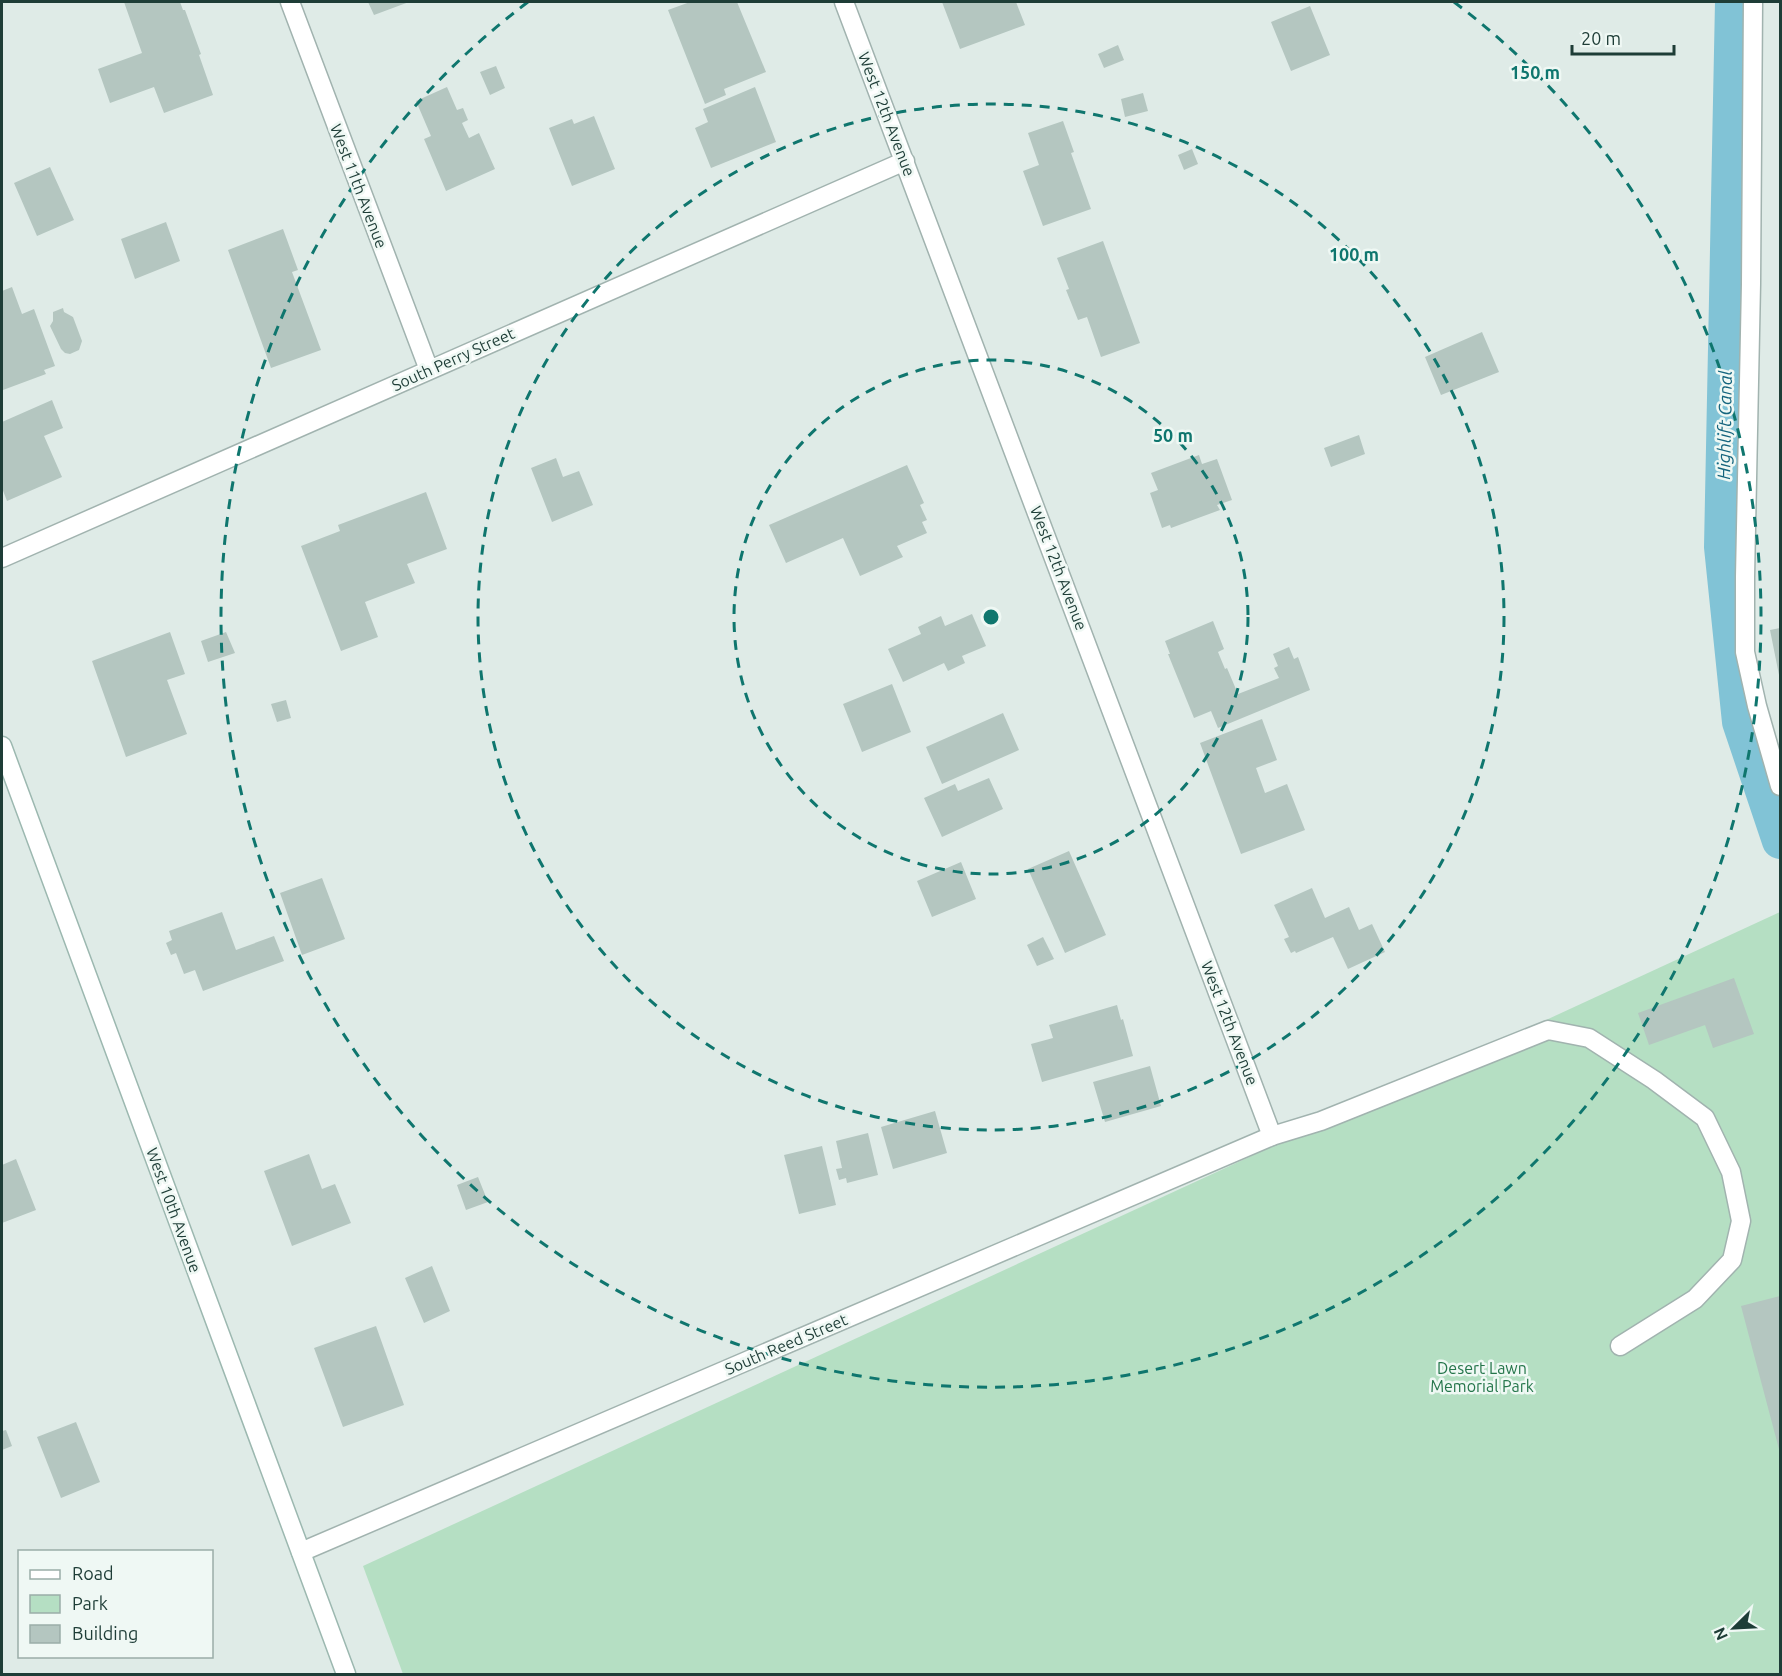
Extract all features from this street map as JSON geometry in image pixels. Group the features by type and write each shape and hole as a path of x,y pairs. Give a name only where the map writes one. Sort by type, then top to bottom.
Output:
{"street":[{"name":"West 11th Avenue","path":"290,2 429,370"},
{"name":"West 12th Avenue","path":"844,2 1272,1136"},
{"path":"1753,2 1745,652 1757,706 1780,786"},
{"name":"South Perry Street","path":"2,558 905,161"},
{"name":"West 10th Avenue","path":"2,746 346,1674"},
{"name":"South Reed Street","path":"301,1552 1272,1136 1321,1121 1548,1030 1589,1038 1654,1080 1705,1118 1731,1172 1741,1221 1732,1260 1695,1299 1620,1346"}],"green space":[{"name":"Desert Lawn Memorial Park","path":"1780,912 1780,1674 403,1674 363,1566"}],"building":[{"path":"124,2 180,2 201,54 199,55 213,95 164,113 154,87 110,103 98,69 142,53"},
{"path":"368,2 409,2 374,15"},
{"path":"690,2 737,2 766,72 724,89 726,95 705,104 668,10"},
{"path":"942,2 1016,2 1025,25 960,49"},
{"path":"1310,6 1330,55 1291,71 1271,22"},
{"path":"1118,45 1124,60 1104,68 1098,54"},
{"path":"496,66 505,88 490,95 480,72"},
{"path":"447,87 457,110 463,108 468,120 462,123 469,138 479,133 495,169 446,191 424,139 431,136 416,101"},
{"path":"755,87 776,142 711,168 695,128 708,122 703,109"},
{"path":"1143,93 1148,111 1125,117 1121,99"},
{"path":"594,116 615,169 572,186 549,128 572,119 574,124"},
{"path":"1063,121 1074,152 1071,153 1091,209 1043,226 1023,171 1039,165 1028,133"},
{"path":"1192,149 1198,164 1184,170 1178,155"},
{"path":"50,167 74,220 37,236 14,183"},
{"path":"166,222 180,261 135,279 121,239"},
{"path":"283,229 298,270 292,272 321,350 271,368 228,250"},
{"path":"1103,241 1140,343 1101,357 1087,317 1078,320 1057,258"},
{"path":"12,287 22,314 34,309 55,366 44,370 46,374 3,390 2,291"},
{"path":"63,308 64,312 73,317 82,341 79,350 70,354 61,349 50,326 53,321 53,312"},
{"path":"1482,332 1499,372 1441,395 1425,357"},
{"path":"52,400 63,428 44,436 62,477 7,501 2,488 2,422"},
{"path":"1359,435 1365,454 1331,467 1324,448"},
{"path":"1199,455 1202,464 1217,459 1232,500 1217,505 1220,510 1171,528 1170,525 1162,528 1150,493 1158,490 1151,473"},
{"path":"556,458 563,477 579,471 593,505 552,522 531,468"},
{"path":"907,465 924,503 920,505 927,520 922,522 927,533 897,546 903,557 860,576 843,538 786,563 769,525"},
{"path":"426,492 447,549 407,564 415,583 365,602 378,637 341,651 301,546 340,531 338,525"},
{"path":"972,614 986,646 962,656 965,663 948,671 944,663 903,682 888,649 921,634 918,627 941,616 945,626"},
{"path":"1213,621 1224,649 1218,652 1238,694 1279,678 1274,668 1278,666 1273,654 1289,647 1294,659 1298,657 1310,690 1218,728 1211,711 1194,718 1165,641"},
{"path":"1780,628 1780,675 1779,675 1770,630"},
{"path":"170,632 185,674 167,680 187,734 126,757 92,661"},
{"path":"226,632 235,653 208,662 201,641"},
{"path":"892,684 911,732 862,752 843,704"},
{"path":"286,700 291,718 277,722 271,704"},
{"path":"1003,713 1019,750 942,784 926,747"},
{"path":"1262,719 1277,760 1256,768 1265,793 1287,784 1305,830 1241,854 1200,743"},
{"path":"989,778 1003,809 942,837 924,798 955,784 958,791"},
{"path":"1069,851 1106,935 1065,953 1028,869"},
{"path":"961,862 976,899 932,917 917,881"},
{"path":"322,878 345,939 302,955 280,893"},
{"path":"1312,888 1325,918 1349,907 1359,930 1372,924 1385,952 1348,969 1333,937 1291,953 1284,939 1289,937 1274,905"},
{"path":"222,912 236,950 274,936 284,961 203,991 195,970 184,974 176,953 171,955 166,943 172,940 169,931"},
{"path":"1043,937 1054,959 1037,966 1027,945"},
{"path":"1734,978 1754,1034 1713,1048 1705,1025 1649,1045 1638,1013"},
{"path":"1117,1005 1133,1056 1042,1082 1031,1044 1053,1038 1049,1025"},
{"path":"1150,1066 1161,1106 1105,1122 1093,1082"},
{"path":"935,1111 947,1153 893,1169 881,1127"},
{"path":"868,1133 878,1175 847,1183 846,1178 839,1180 836,1169 842,1168 836,1141"},
{"path":"822,1146 836,1205 799,1214 784,1155"},
{"path":"309,1154 322,1189 335,1184 351,1223 292,1246 264,1171"},
{"path":"16,1159 36,1210 2,1223 2,1165"},
{"path":"478,1177 488,1202 466,1210 457,1185"},
{"path":"432,1266 450,1311 424,1323 405,1278"},
{"path":"1780,1296 1780,1453 1741,1306"},
{"path":"376,1326 404,1405 343,1427 314,1348"},
{"path":"76,1422 100,1482 61,1498 37,1437"},
{"path":"6,1430 12,1446 2,1450 2,1431"}],"waterway":[{"name":"Highlift Canal","path":"1733,2 1722,547 1740,722 1780,841"}]}
